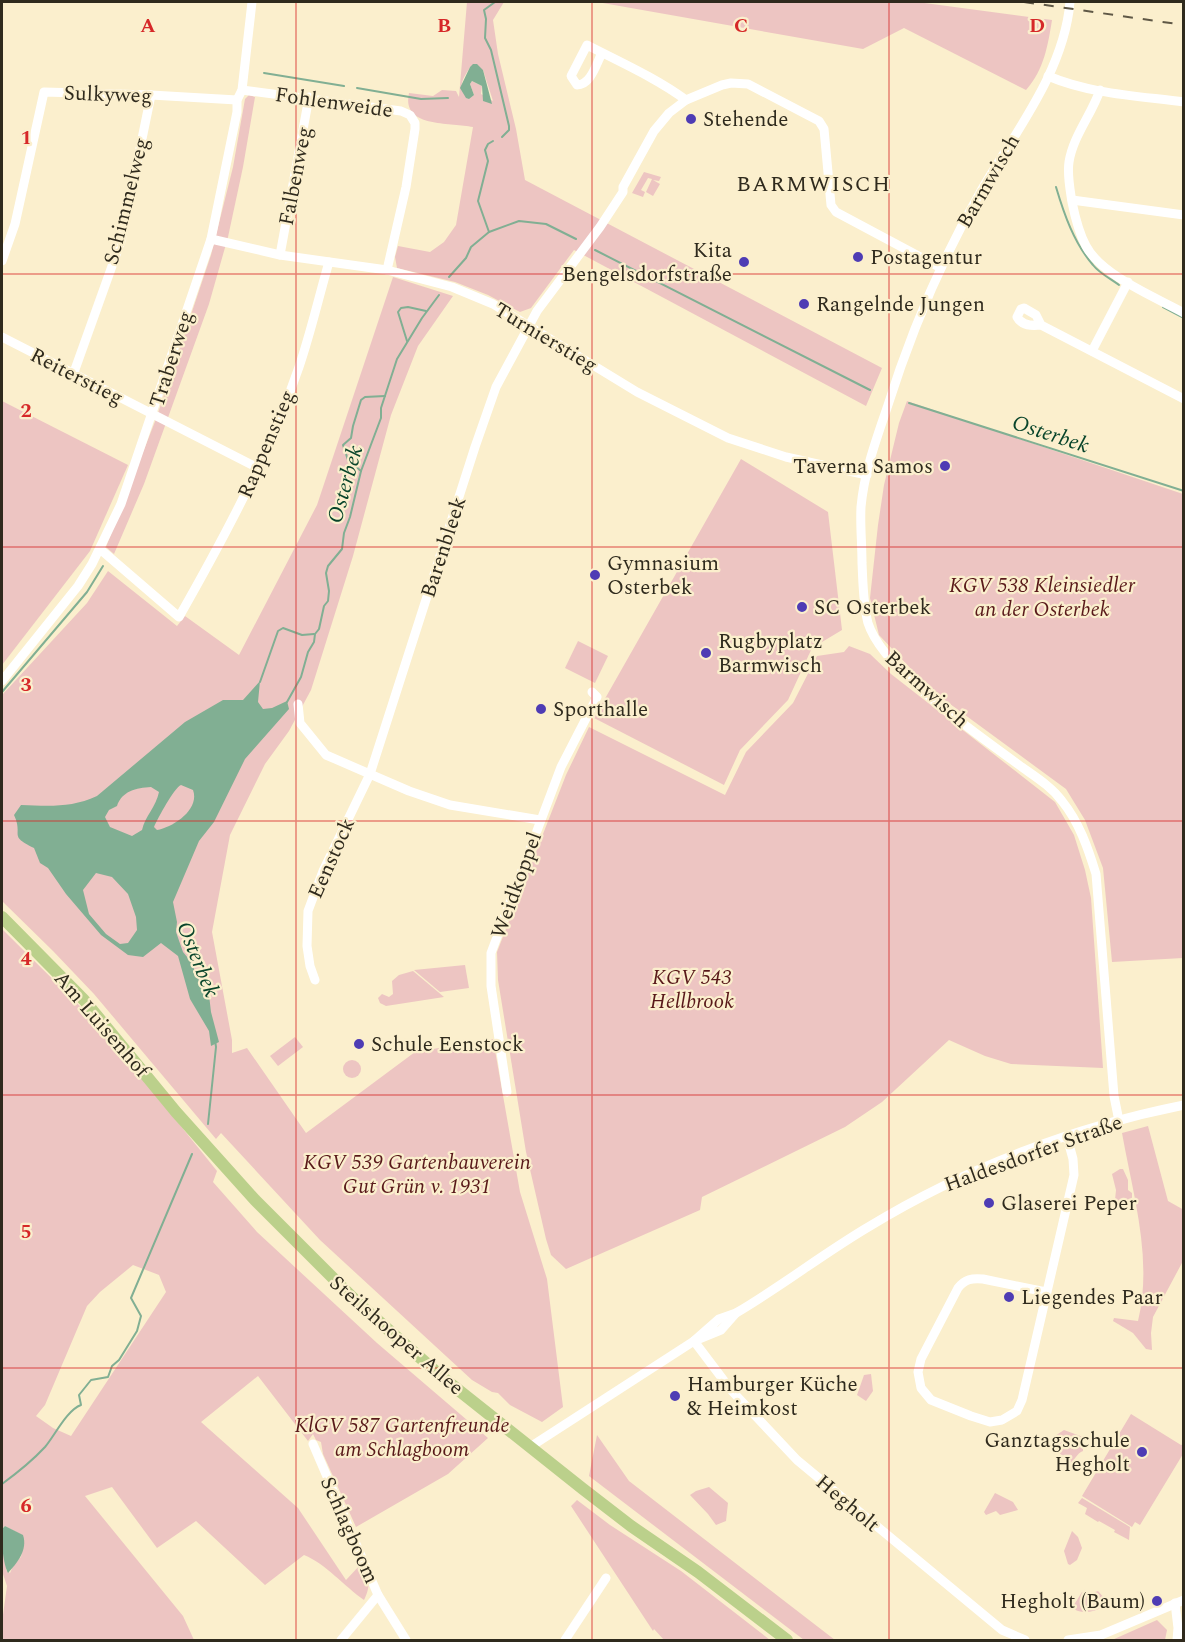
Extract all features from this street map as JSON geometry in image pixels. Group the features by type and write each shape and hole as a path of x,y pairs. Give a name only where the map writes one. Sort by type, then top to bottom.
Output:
{"main road":[{"name":"Am Luisenhof","path":"2,917 84,1000 198,1137"},
{"name":"Steilshooper Allee","path":"198,1137 282,1228 358,1303 441,1377 613,1512 698,1572 787,1641"}],"street":[{"name":"Traberweg","path":"2,681 78,586 100,549 121,504 211,239 237,112 237,100 242,90 252,2"},
{"name":"Barmwisch","path":"1070,2 1064,34 1048,76 975,202 941,268 918,318 897,376 867,475 861,506 864,603 869,626 877,643 894,664 934,700 1054,791 1075,820 1088,847 1096,874 1114,1096 1119,1121"},
{"path":"602,53 670,88 686,100 731,83 748,84 819,121 824,129 831,205 836,212 941,268"},
{"path":"1048,76 1062,82 1100,90 1184,102"},
{"name":"Fohlenweide","path":"242,90 401,111 410,115 415,123 406,187 387,270"},
{"path":"1100,90 1096,104 1080,132 1069,161 1069,182 1074,215 1087,248 1105,267 1184,313"},
{"name":"Sulkyweg","path":"2,261 15,224 44,92 237,100"},
{"name":"Schimmelweg","path":"73,375 121,241 152,95"},
{"name":"Falbenweg","path":"280,255 309,98"},
{"name":"Barenbleek","path":"370,774 496,387 528,325 618,201 623,187 654,131 669,113 686,100"},
{"path":"1072,200 1184,215"},
{"name":"Turnierstieg","path":"211,239 280,255 387,270 452,287 493,304 637,392 728,438 786,457 867,475"},
{"name":"Rappenstieg","path":"100,549 179,617 226,533 258,468 299,367 329,261"},
{"path":"1092,351 1128,282"},
{"path":"1041,325 1184,399"},
{"name":"Reiterstieg","path":"2,337 258,468"},
{"name":"Weidkoppel","path":"507,1092 491,986 491,953 561,767 597,697 592,692"},
{"path":"298,704 300,723 326,755 409,791 450,805 540,820"},
{"name":"Eenstock","path":"315,980 307,946 308,911 323,871 370,774"},
{"name":"Haldesdorfer Straße","path":"530,1447 694,1341 721,1330 736,1313 846,1240 918,1198 978,1170 1066,1137 1184,1105"},
{"path":"1047,1292 983,1279 963,1282 921,1359 918,1372 921,1388 926,1395 931,1400 985,1421 1002,1420 1018,1408 1022,1400 1047,1292 1074,1175 1073,1159 1066,1137"},
{"name":"Hegholt","path":"694,1341 731,1390 797,1460 994,1624 1025,1641"},
{"name":"Schlagboom","path":"313,1444 378,1595 341,1641"},
{"path":"565,1641 606,1578"},
{"path":"378,1595 406,1641"},
{"path":"1068,1641 1101,1635 1179,1602 1177,1641"}],"green space":[{"path":"467,2 504,2 493,20 525,180 882,368 866,406 574,250 531,308 520,312 488,295 455,282 397,268 395,257 398,246 430,252 444,242 456,225 473,127 420,118 412,112 409,93 433,96 442,90 456,91 459,97","holes":["470,67 483,70 493,101 481,94 482,86 472,81 470,84 474,95 464,93 462,90 463,80"]},
{"path":"597,2 917,2 1052,20 1041,66 1026,90 904,28 863,49"},
{"path":"249,95 255,97 243,167 228,237 209,304 144,484 114,554 106,547 156,419 211,255 233,167 245,99"},
{"path":"644,172 661,177 659,181 653,180 660,184 653,196 646,192 652,179 648,178 641,190 645,192 643,197 632,193"},
{"name":"KGV 539 Gartenbauverein Gut Grün v. 1931","path":"393,277 453,296 418,346 391,415 353,556 311,690 289,731 265,764 230,835 212,932 232,1040 232,1053 247,1048 306,1133 415,1052 493,1039 520,1192 547,1279 563,1407 542,1422 510,1405 498,1393 472,1380 320,1240 221,1133 216,1139 94,994 2,901 2,695 87,603 108,571 177,626 185,616 239,655 317,505"},
{"path":"2,401 128,465 90,551 2,665"},
{"name":"KGV 538 Kleinsiedler an der Osterbek","path":"907,401 1183,494 1183,958 1112,962 1103,868 1085,820 1066,789 931,690 879,635 870,598 878,525 884,485 899,423"},
{"path":"741,459 828,512 842,630 812,648 788,700 740,750 724,785 594,718"},
{"path":"578,641 608,656 595,683 565,668"},
{"name":"KGV 543 Hellbrook","path":"849,646 870,654 891,674 1055,802 1074,835 1091,898 1103,1068 1011,1064 985,1056 949,1040 882,1102 845,1127 702,1197 700,1210 566,1269 551,1255 526,1152 498,980 497,952 566,775 589,727 725,795 746,752 793,703 817,656 844,652"},
{"name":"KlGV 587 Gartenfreunde am Schlagboom","path":"2,929 101,1027 217,1171 213,1182 257,1232 377,1343 488,1438 448,1474 356,1527 323,1454 321,1442 316,1440 313,1434 308,1441 258,1376 201,1422 298,1508 346,1580 361,1564 367,1578 368,1589 364,1600 327,1570 304,1555 265,1585 196,1521 157,1548 112,1487 85,1496 183,1616 194,1640 2,1640 7,1586 2,1571 2,1544 6,1570 10,1573 15,1562 21,1557 23,1540 19,1534 5,1526 2,1529","holes":["133,1265 159,1275 166,1292 71,1436 53,1428 36,1416 45,1405 87,1306 100,1292"]},
{"path":"465,965 469,988 440,992 414,970"},
{"path":"413,971 444,997 386,1006 380,1003 378,998 382,994 389,997 393,994 392,981 399,975"},
{"path":"295,1037 303,1047 278,1066 270,1056"},
{"path":"348,1060 356,1060 361,1065 359,1076 348,1078 343,1073 343,1065"},
{"path":"1148,1126 1168,1201 1184,1210 1183,1261 1153,1317 1152,1350 1146,1349 1133,1333 1113,1321 1114,1318 1138,1321 1143,1274 1140,1227 1122,1133"},
{"path":"1123,1169 1128,1180 1128,1190 1132,1193 1130,1206 1115,1200 1116,1190 1112,1174"},
{"path":"871,1374 873,1391 866,1401 857,1395 864,1375"},
{"path":"1131,1414 1181,1445 1184,1444 1183,1454 1140,1525 1135,1522 1132,1527 1082,1496"},
{"path":"1064,1430 1083,1437 1083,1451 1070,1463 1051,1445 1052,1438"},
{"path":"597,1435 629,1481 835,1640 804,1640 589,1476"},
{"path":"709,1487 728,1503 726,1521 716,1525 690,1495"},
{"path":"995,1493 1013,1502 1018,1510 1000,1515 996,1511 986,1515 984,1512"},
{"path":"1082,1498 1130,1527 1129,1540 1085,1514 1087,1508 1078,1503"},
{"path":"577,1500 610,1525 681,1571 770,1640 664,1640 654,1629 653,1631 571,1506"},
{"path":"1072,1531 1078,1537 1082,1548 1077,1560 1070,1565 1064,1551"},
{"path":"1098,1591 1105,1599 1102,1607 1087,1612 1072,1608 1082,1592 1089,1594"},
{"path":"1157,1620 1167,1630 1165,1640 1112,1640"}],"shaded area":[{"path":"473,64 477,64 483,70 492,104 483,101 482,86 472,81 470,84 474,95 469,99 460,88"},
{"path":"260,681 258,702 263,709 272,708 287,701 289,709 245,759 214,822 199,841 173,902 177,922 176,932 183,952 192,963 197,977 209,995 219,1042 211,1046 209,1031 190,999 178,956 161,943 143,957 128,955 101,935 66,894 48,868 40,863 34,848 18,837 14,815 21,805 50,806 78,803 97,796 185,722 223,700 243,700","holes":["181,785 193,790 193,804 178,821 157,830 154,827 159,817 170,797","151,787 159,792 142,830 132,836 110,827 105,817 109,810 117,806 122,797 135,789","96,873 112,877 128,894 136,917 137,930 128,943 120,944 106,934 89,914 83,890"]},
{"path":"5,1526 23,1535 24,1541 21,1556 8,1573 2,1545 2,1529"}],"waterway":[{"path":"495,2 484,10 485,38 491,50 509,126 509,130 502,137"},
{"path":"264,73 344,86"},
{"path":"357,88 421,99 448,98"},
{"path":"489,232 478,201 488,161 485,150 493,141"},
{"path":"1056,187 1066,218 1080,247 1096,268 1119,285"},
{"name":"Osterbek","path":"449,277 466,258 471,247 489,232 519,221 546,224 576,239"},
{"name":"Osterbek","path":"595,250 870,390"},
{"name":"Osterbek","path":"287,702 301,677 308,652 319,629 324,606 328,601 326,573 328,566 342,549 344,533 361,471 381,418 381,408 397,359 439,295"},
{"name":"Osterbek","path":"407,341 398,312 401,308 408,307 426,311"},
{"path":"1163,307 1184,318"},
{"path":"361,471 348,460 343,445 351,438 361,400 365,397 385,396"},
{"name":"Osterbek","path":"909,403 1184,491"},
{"path":"2,692 87,592 103,566"},
{"name":"Osterbek","path":"260,682 278,631 283,628 302,635 314,634"},
{"name":"Osterbek","path":"208,1124 215,1040"},
{"name":"Osterbek","path":"2,1484 40,1452 66,1417 81,1405 79,1395 91,1380 108,1377 112,1366 119,1360 137,1331 141,1316 131,1298 192,1154"}],"railway":[{"path":"1024,2 1184,25"}],"place":[{"name":"Stehende","path":"691,119"},
{"name":"Postagentur","path":"858,257"},
{"name":"Kita Bengelsdorfstraße","path":"744,262"},
{"name":"Rangelnde Jungen","path":"804,304"},
{"name":"Taverna Samos","path":"945,466"},
{"name":"Gymnasium Osterbek","path":"595,575"},
{"name":"SC Osterbek","path":"802,607"},
{"name":"Rugbyplatz Barmwisch","path":"706,653"},
{"name":"Sporthalle","path":"541,709"},
{"name":"Schule Eenstock","path":"359,1044"},
{"name":"Glaserei Peper","path":"989,1203"},
{"name":"Liegendes Paar","path":"1009,1297"},
{"name":"Hamburger Küche & Heimkost","path":"675,1396"},
{"name":"Ganztagsschule Hegholt","path":"1142,1452"},
{"name":"Hegholt (Baum)","path":"1157,1601"}],"district":[{"name":"BARMWISCH","path":"814,183"}]}
